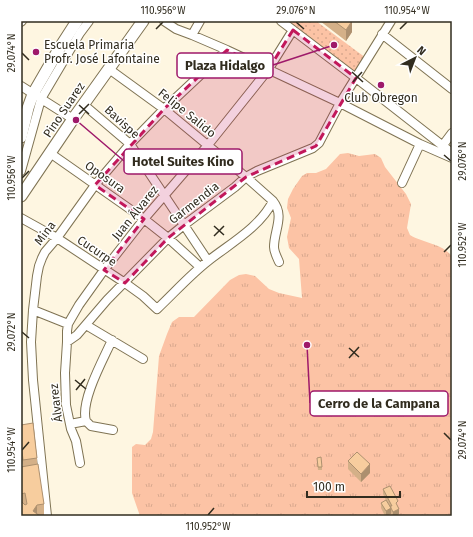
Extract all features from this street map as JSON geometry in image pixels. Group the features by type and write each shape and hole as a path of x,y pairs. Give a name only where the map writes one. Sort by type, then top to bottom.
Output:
{"main road":[{"path":"21,137 28,108 37,96 58,49 77,21"},
{"name":"Pino Suarez","path":"23,191 143,21"}],"street":[{"path":"21,171 37,96 89,21"},
{"path":"164,21 176,29 227,50 340,103 420,144 452,158"},
{"path":"192,35 200,21"},
{"path":"281,21 452,153"},
{"name":"Garmendia","path":"69,341 77,335 100,307 168,238 184,225 257,170 316,146 322,139 340,103 391,21"},
{"name":"Juan Álvarez","path":"69,341 67,331 68,324 79,305 104,270 144,219 208,145 268,70 293,30"},
{"path":"382,34 452,88"},
{"name":"Mina","path":"47,516 33,380 33,310 39,266 46,252 95,185 130,144 164,109 227,50"},
{"name":"Felipe Salido","path":"109,68 164,109 273,201"},
{"path":"21,86 73,119"},
{"name":"Bavispe","path":"83,104 130,144 208,260"},
{"path":"443,145 452,133"},
{"path":"402,182 420,144"},
{"name":"Oposura","path":"50,153 144,219 200,267"},
{"path":"200,267 254,225 266,212 273,201 278,210 279,216 274,249 279,262"},
{"name":"Cucurpe","path":"21,218 57,238 125,283 143,296 157,309 200,267"},
{"path":"33,310 68,324"},
{"path":"86,325 143,359"},
{"path":"112,340 88,393 84,410 86,421 91,426 113,430"},
{"name":"Álvarez","path":"69,341 65,373 66,405 70,424 76,441 80,463"},
{"path":"70,424 86,421"}],"highlighted area":[{"path":"293,30 356,78 316,146 246,177 168,238 125,283 104,270 144,219 95,185 164,109 227,50 268,70"}],"green space":[{"path":"288,21 316,21 366,58 355,72"},
{"path":"348,153 359,156 375,154 381,158 385,167 406,194 411,204 407,228 410,235 443,248 452,256 452,516 140,516 132,493 132,447 136,444 145,445 151,439 153,432 159,356 172,322 179,317 194,317 230,280 239,275 246,274 255,276 269,289 279,293 302,298 299,259 289,248 287,237 291,218 287,208 288,199 302,176 307,173 316,173 326,169 340,154"}],"building":[{"path":"334,21 352,21 346,30"},
{"path":"33,423 37,458 23,460 21,425"},
{"path":"357,452 370,464 361,474 348,461"},
{"path":"321,457 322,467 318,467 317,458"},
{"path":"38,464 44,504 37,505 33,511 40,516 21,516 21,501 25,505 27,504 25,493 21,494 21,467"},
{"path":"390,486 398,501 396,503 399,509 393,512 390,506 392,506 383,489"},
{"path":"386,500 391,508 386,511 381,503"}],"place":[{"name":"Plaza Hidalgo","path":"334,45"},
{"name":"Escuela Primaria Profr. José Lafontaine","path":"36,52"},
{"name":"Club Obregon","path":"381,85"},
{"name":"Hotel Suites Kino","path":"76,120"},
{"name":"Cerro de la Campana","path":"307,345"}]}
